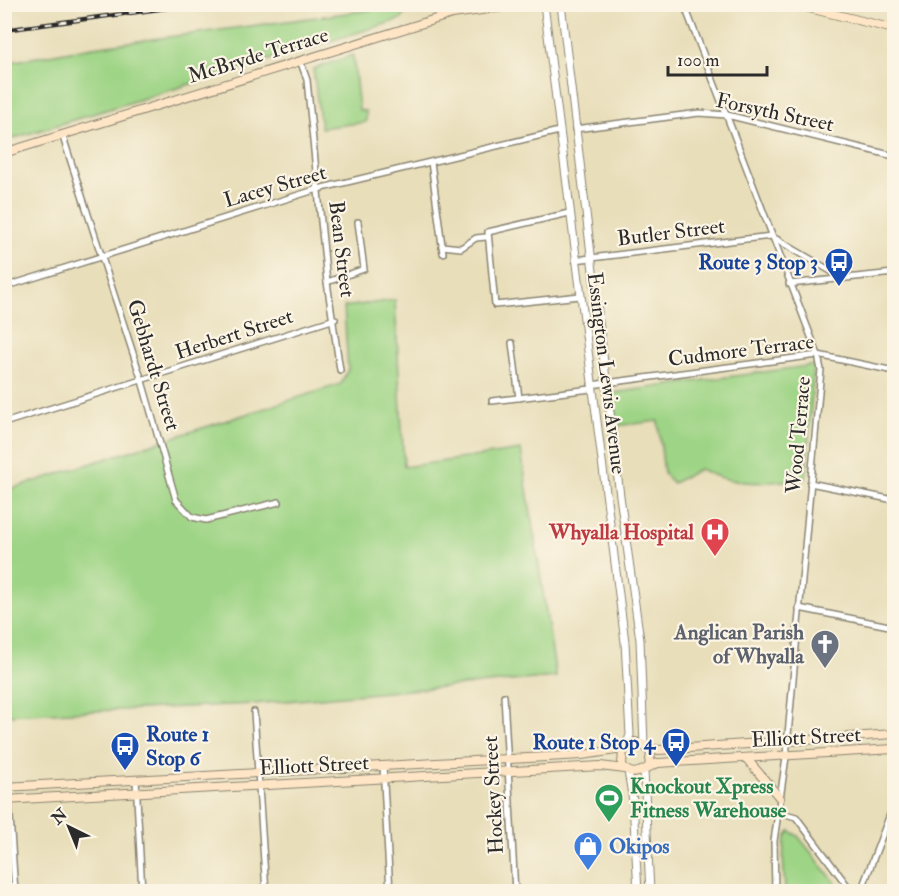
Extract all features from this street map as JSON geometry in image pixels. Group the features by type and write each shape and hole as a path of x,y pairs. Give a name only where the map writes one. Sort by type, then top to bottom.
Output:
{"main road":[{"name":"McBryde Terrace","path":"4,153 452,14 525,4"},
{"path":"793,4 894,29"},
{"name":"Elliott Street","path":"646,746 659,750 894,734"},
{"path":"635,742 646,746 651,757 646,769 636,773 627,770 620,760 624,748 635,742"},
{"name":"Elliott Street","path":"6,787 582,755 624,748"},
{"name":"Elliott Street","path":"646,769 658,763 786,758 894,749"},
{"path":"746,758 780,798"},
{"name":"Elliott Street","path":"7,800 600,766 627,770"}],"street":[{"name":"Essington Lewis Avenue","path":"544,4 625,642 630,735 624,748"},
{"name":"Essington Lewis Avenue","path":"561,4 606,383 640,640 646,746"},
{"name":"Wood Terrace","path":"684,4 818,355 821,370 786,758 774,841 775,891"},
{"name":"Bean Street","path":"300,60 307,80 327,282 335,319 340,370"},
{"name":"Forsyth Street","path":"575,129 699,113 727,115 894,156"},
{"path":"559,131 575,129"},
{"name":"Lacey Street","path":"4,287 318,189 559,131"},
{"name":"Gebhardt Street","path":"62,134 142,381 176,500 192,517 206,520 279,502"},
{"path":"431,162 443,254"},
{"path":"569,213 488,232 486,237 495,305 580,296"},
{"path":"327,282 364,269 357,222"},
{"path":"771,236 841,277"},
{"name":"Butler Street","path":"575,260 771,236"},
{"path":"442,246 461,248 476,238 486,237"},
{"path":"789,284 894,273"},
{"name":"Herbert Street","path":"4,423 335,319"},
{"path":"512,343 519,398"},
{"name":"Cudmore Terrace","path":"492,401 606,383 818,355 894,371"},
{"path":"810,483 894,500"},
{"path":"799,608 894,627"},
{"name":"Hockey Street","path":"504,696 514,891"},
{"path":"254,712 267,891"},
{"path":"383,765 390,891"},
{"path":"646,769 650,891"},
{"path":"627,770 633,801 638,891"},
{"path":"136,779 142,891"},
{"path":"6,787 15,891"},
{"path":"778,812 796,817 854,891 863,886 894,804"}],"green space":[{"path":"407,5 402,19 5,141 5,63 93,47"},
{"path":"353,55 359,110 366,111 366,122 321,128 313,69"},
{"path":"395,300 404,467 521,450 556,677 253,704 5,715 4,491 341,384 348,369 344,307"},
{"path":"814,365 806,478 739,482 700,469 673,483 664,474 658,421 615,426 613,393"},
{"path":"790,831 798,836 842,891 785,891 784,851"}],"railway":[{"path":"4,30 196,4"}],"place":[{"name":"Route 3 Stop 3","path":"839,288"},
{"name":"Whyalla Hospital","path":"715,558"},
{"name":"Anglican Parish of Whyalla","path":"825,670"},
{"name":"Route 1 Stop 4","path":"676,768"},
{"name":"Route 1 Stop 6","path":"125,772"},
{"name":"Knockout Xpress Fitness Warehouse","path":"609,824"},
{"name":"Okipos","path":"588,872"}]}
